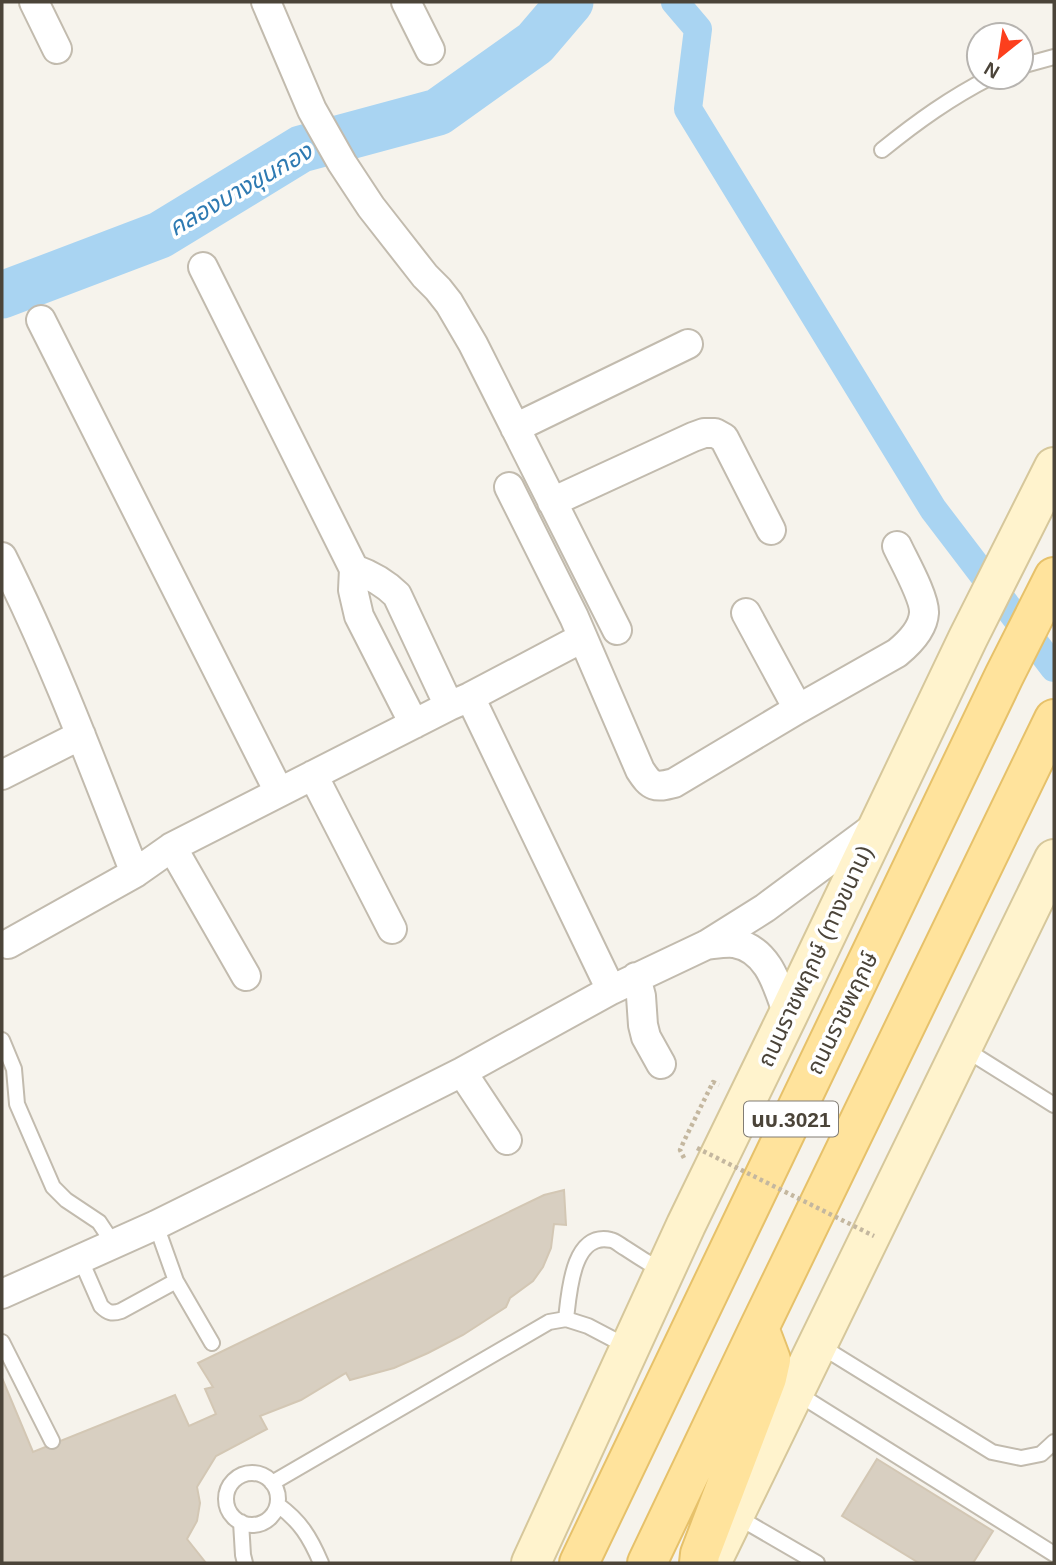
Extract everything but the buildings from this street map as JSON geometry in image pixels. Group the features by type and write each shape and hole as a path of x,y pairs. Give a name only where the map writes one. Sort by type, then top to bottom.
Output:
{"main road":[{"name":"ถนนราชพฤกษ์ (ทางขนาน)","path":"531,1563 663,1272 968,638 1054,467"},
{"name":"ถนนราชพฤกษ์","path":"579,1562 1048,589"},
{"name":"นบ.3021","path":"647,1563 1051,726"},
{"path":"711,1563 1054,859"},
{"path":"699,1563 700,1554 767,1378 771,1360 759,1328"}],"street":[{"path":"34,2 57,49"},
{"path":"266,2 312,110 342,163 379,217 450,303 617,630"},
{"path":"406,2 430,50"},
{"path":"202,267 354,569 354,590 359,616 414,724"},
{"path":"41,320 279,792"},
{"path":"514,428 688,345"},
{"path":"552,502 693,437 715,433 724,438 733,452 771,530"},
{"path":"509,487 559,585 640,770 648,783 659,787 674,783 897,653 909,643 924,612 897,546"},
{"path":"2,557 10,595 81,735 135,873"},
{"path":"354,569 386,584 397,595 460,702 611,989"},
{"path":"746,613 798,709"},
{"path":"8,944 135,873 172,848 582,638"},
{"path":"2,775 81,735"},
{"path":"313,775 392,929"},
{"path":"2,1294 156,1225 462,1072 611,989 706,945 765,908 878,825"},
{"path":"172,848 246,976"},
{"path":"706,945 734,943 751,950 763,960 774,974 788,1015"},
{"path":"636,977 646,1037 661,1064"},
{"path":"462,1072 507,1140"}],"lane":[{"path":"1035,62 1054,57"},
{"path":"882,150 920,119 965,90"},
{"path":"2,1040 14,1069 17,1104 53,1187 66,1200 99,1222 113,1243"},
{"path":"962,1047 1054,1103"},
{"path":"156,1225 176,1281 212,1343"},
{"path":"566,1318 570,1280 575,1264 595,1240 612,1240 663,1272"},
{"path":"80,1258 101,1306 107,1312 121,1311 176,1281"},
{"path":"272,1483 549,1322 566,1318 629,1347"},
{"path":"2,1342 52,1441"},
{"path":"817,1344 992,1452 1021,1458 1041,1454 1054,1442"},
{"path":"794,1392 1054,1554"},
{"path":"252,1473 263,1476 272,1483 277,1493 278,1505 272,1515 263,1522 252,1525 241,1522 232,1515 227,1505 226,1493 241,1475 252,1473"},
{"path":"278,1505 304,1529 321,1563"},
{"path":"734,1516 813,1562"},
{"path":"241,1522 245,1563"}],"path":[{"path":"713,1082 680,1150 683,1159 692,1157 697,1148 874,1236"}],"waterway":[{"name":"คลองบางขุนกอง","path":"2,295 160,235 301,149 438,112 535,43 570,2"},
{"path":"675,2 698,29 688,109 933,509 1054,668"}]}
